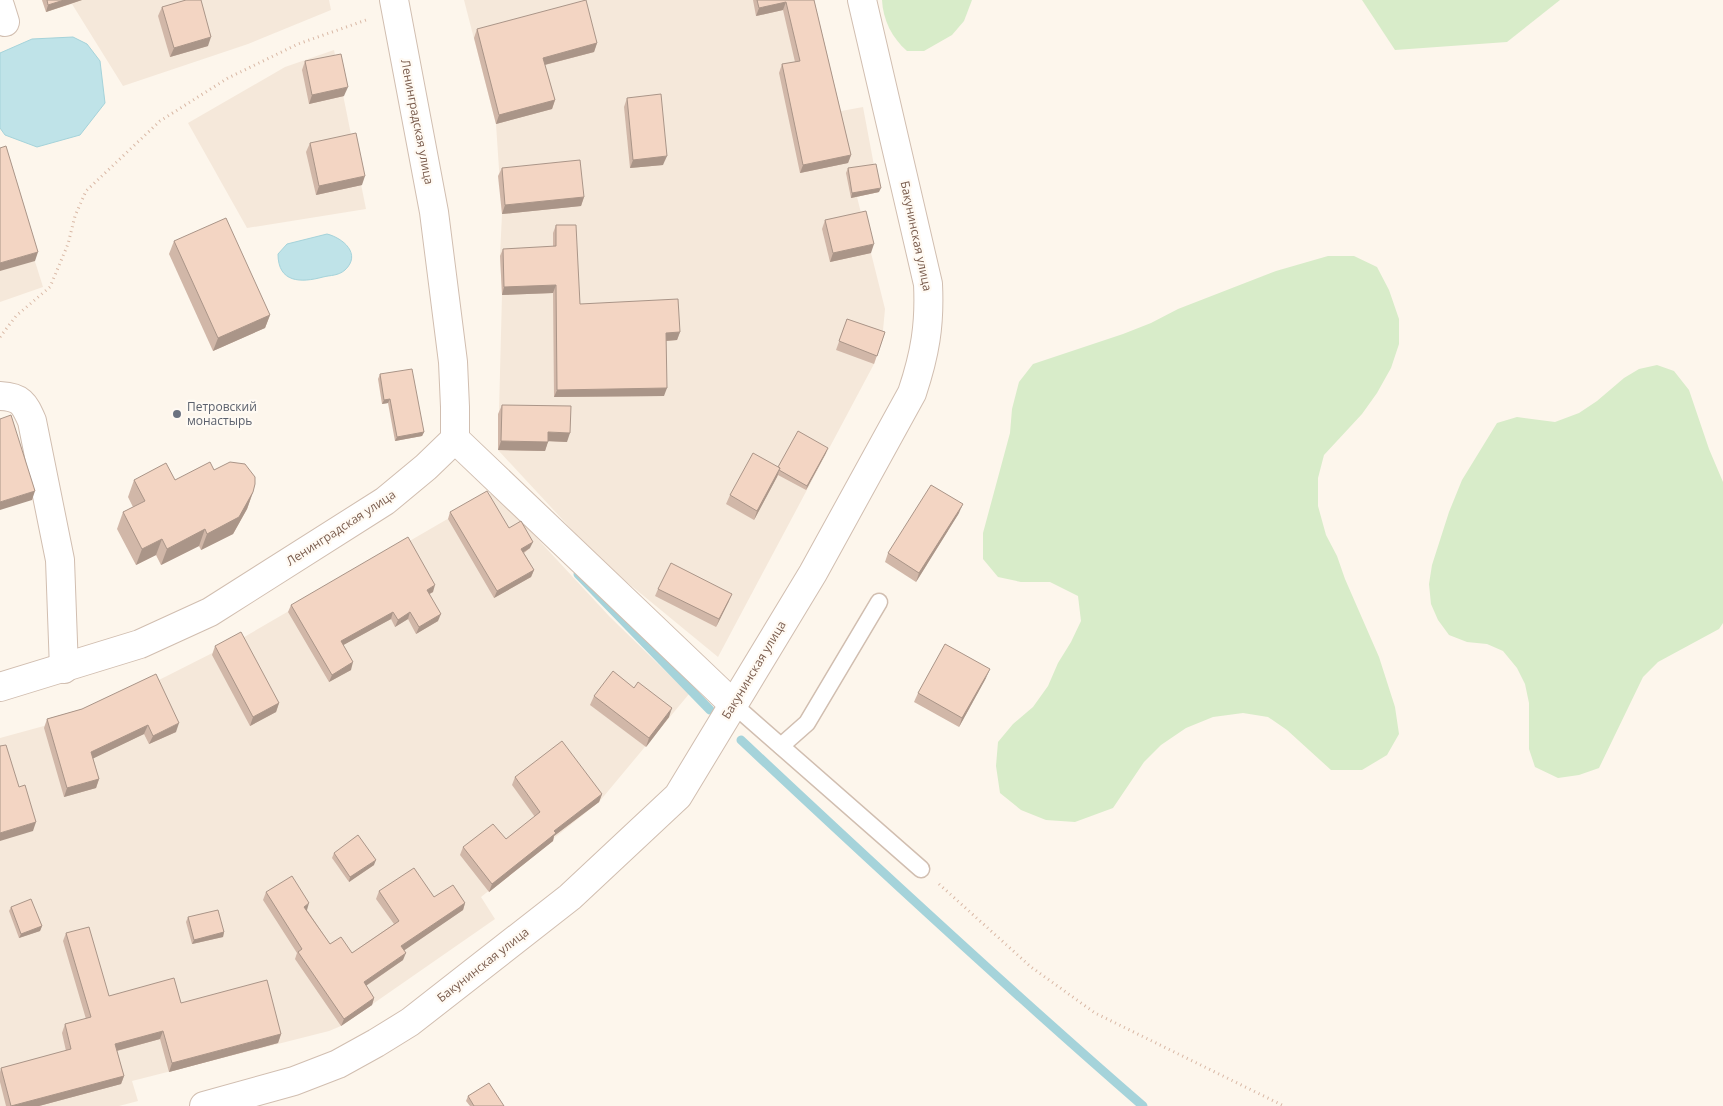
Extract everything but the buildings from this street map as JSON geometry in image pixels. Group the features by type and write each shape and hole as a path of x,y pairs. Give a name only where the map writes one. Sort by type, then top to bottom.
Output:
{"street":[{"name":"Бакунинская улица","path":"204,1106 294,1081 338,1064 376,1043 410,1022 570,897 678,796 813,573 908,402 922,363 928,334 930,308 928,284 862,0"},
{"name":"Ленинградская улица","path":"0,687 64,669 140,644 210,612 385,501 426,467 455,439 453,362 434,212 394,4"},
{"path":"0,396 11,396 19,399 26,407 32,421 60,560 64,669"},
{"path":"455,439 734,705"}],"lane":[{"path":"781,746 808,723 880,602"},
{"path":"734,705 921,869"}],"path":[{"path":"0,337 16,316 50,287 68,244 75,216 86,191 160,121 228,78 254,65 298,44 394,4"},
{"path":"921,869 1031,967 1095,1013 1284,1106"}],"shaded area":[{"path":"42,0 329,0 331,10 248,44 123,86 72,4 46,12"},
{"path":"464,0 810,0 836,112 863,107 879,192 857,197 885,309 882,341 874,364 718,657 600,560 498,450 502,214 496,124"},
{"path":"334,50 366,209 247,228 188,123 285,67"},
{"path":"0,150 43,287 0,302"},
{"path":"494,492 610,617 689,694 599,802 481,897 495,919 341,1026 329,1031 132,1081 138,1101 119,1106 0,1106 0,738 84,715 155,682 246,636"}],"green space":[{"path":"882,0 972,0 964,21 952,35 924,51 907,51 889,28 884,15"},
{"path":"1362,0 1560,0 1507,42 1395,50"},
{"path":"1328,256 1354,256 1377,267 1389,290 1399,319 1399,344 1391,368 1362,414 1324,455 1318,478 1318,506 1326,535 1337,556 1379,657 1395,707 1399,734 1387,755 1362,770 1331,770 1287,730 1268,717 1243,713 1213,717 1186,728 1161,745 1144,762 1113,808 1075,822 1046,820 1021,810 1000,793 996,766 998,742 1013,724 1033,707 1048,686 1081,621 1078,596 1050,582 1021,582 998,577 983,559 983,533 1010,433 1012,409 1019,382 1033,364 1123,334 1151,323 1178,309 1276,271"},
{"path":"1657,365 1674,371 1689,390 1709,449 1723,482 1723,623 1719,629 1658,662 1643,677 1599,768 1579,775 1558,778 1535,767 1529,749 1529,703 1525,684 1517,668 1503,651 1487,644 1467,642 1449,635 1438,620 1431,604 1429,584 1432,565 1449,512 1462,480 1497,423 1517,417 1555,422 1579,413 1597,401 1624,378 1639,369"}],"water":[{"path":"73,37 87,44 100,61 105,103 80,135 37,147 5,135 0,128 0,53 32,39"},
{"path":"327,234 339,239 351,253 350,264 345,270 337,274 307,280 292,279 286,276 279,264 278,254 287,244"}],"waterway":[{"path":"578,574 710,710"},
{"path":"741,740 940,925 1143,1106"}],"place":[{"name":"Петровский монастырь","path":"177,414"}]}
